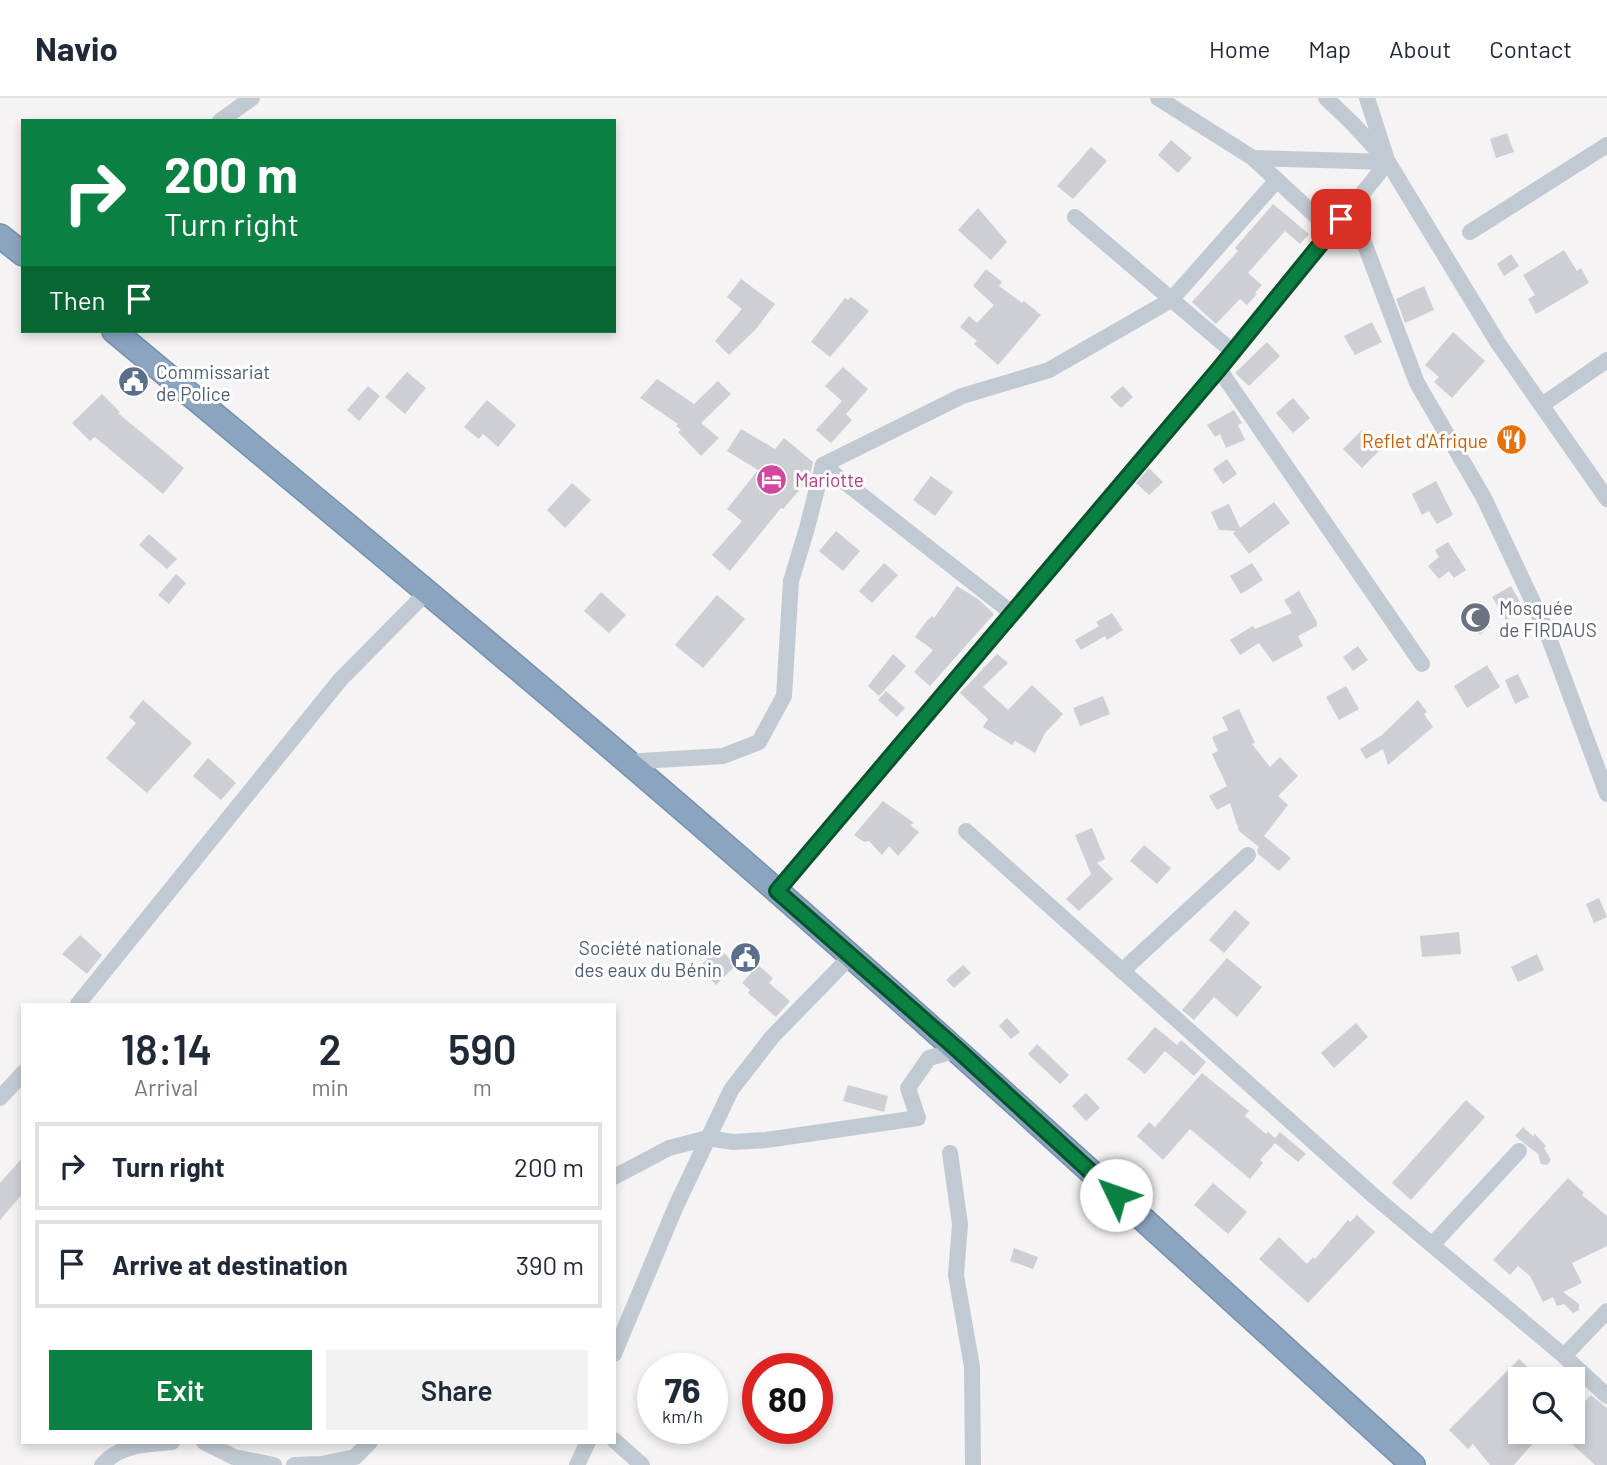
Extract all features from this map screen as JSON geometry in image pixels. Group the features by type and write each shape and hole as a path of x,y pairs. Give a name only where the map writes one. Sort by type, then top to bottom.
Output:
{"highway":[{"path":"0,236 21,252"},
{"path":"116,333 427,592 777,891 958,1050 1413,1465"}],"street":[{"path":"223,119 252,98"},
{"path":"1158,98 1253,158 1332,231"},
{"path":"1325,98 1388,162 1498,343 1607,499"},
{"path":"1367,98 1388,162"},
{"path":"1470,232 1607,145"},
{"path":"1253,158 1388,162"},
{"path":"777,891 1219,369 1388,162"},
{"path":"625,762 723,757 760,742 784,696 791,581 823,465 962,397 1049,370 1171,300 1277,180"},
{"path":"1351,208 1417,383 1484,498 1546,630 1607,794"},
{"path":"1075,217 1233,352"},
{"path":"1542,405 1607,360"},
{"path":"1219,369 1422,664"},
{"path":"823,465 1012,613"},
{"path":"79,1003 340,680 427,592"},
{"path":"966,831 1375,1197 1564,1356 1607,1396"},
{"path":"1122,971 1248,855"},
{"path":"616,1349 676,1206 731,1090 772,1037 850,957"},
{"path":"616,1176 669,1148 708,1138 733,1142 766,1140 918,1118 908,1088 929,1058 958,1050"},
{"path":"0,1098 21,1075"},
{"path":"1432,1244 1519,1151"},
{"path":"950,1153 960,1224 956,1275 972,1367 973,1465"},
{"path":"1564,1356 1607,1311"},
{"path":"616,1442 642,1465"},
{"path":"102,1465 112,1454 130,1447 155,1444"},
{"path":"208,1444 234,1457 274,1465"},
{"path":"294,1465 357,1461 369,1444"},
{"path":"577,1465 587,1444"}],"building":[{"path":"1507,133 1514,152 1496,158 1490,139"},
{"path":"1171,140 1192,158 1178,173 1158,155"},
{"path":"1091,147 1107,161 1073,199 1057,186"},
{"path":"1273,204 1309,234 1300,244 1285,231 1248,273 1262,285 1255,293 1257,294 1247,305 1240,299 1216,324 1192,302 1238,251 1235,248"},
{"path":"978,208 1007,242 991,260 958,230"},
{"path":"1564,250 1577,271 1581,268 1589,283 1536,314 1528,299 1535,295 1523,275"},
{"path":"1511,254 1519,266 1504,276 1497,264"},
{"path":"986,269 1002,282 999,286 1041,315 998,365 974,344 977,341 960,327 969,316 977,323 994,305 973,286"},
{"path":"741,279 775,304 756,329 729,355 715,341 742,309 727,297"},
{"path":"1424,286 1434,310 1405,323 1396,299"},
{"path":"851,297 869,311 830,357 811,342 845,298 848,300"},
{"path":"1372,322 1382,342 1355,355 1344,336"},
{"path":"1453,332 1485,361 1452,398 1434,382 1439,377 1425,365"},
{"path":"1267,342 1280,356 1249,386 1235,373"},
{"path":"843,367 868,389 846,414 852,420 831,443 816,430 842,401 825,386"},
{"path":"407,372 426,388 405,414 385,397"},
{"path":"657,379 694,404 718,381 731,394 701,423 719,438 701,456 678,432 681,430 676,426 678,424 640,398"},
{"path":"368,386 380,396 359,421 347,410"},
{"path":"1123,386 1133,397 1121,408 1110,397"},
{"path":"102,394 120,412 118,413 184,468 163,494 95,437 90,441 72,423"},
{"path":"1293,398 1310,418 1293,433 1276,413"},
{"path":"487,400 516,425 498,447 483,434 479,439 464,427"},
{"path":"1234,410 1242,423 1238,425 1245,440 1226,448 1220,434 1215,437 1207,425"},
{"path":"741,429 775,449 784,438 813,462 809,479 783,509 781,508 730,571 712,555 742,521 727,509 758,470 727,451"},
{"path":"1362,430 1381,449 1362,468 1343,449"},
{"path":"1227,459 1237,474 1223,484 1213,469"},
{"path":"1149,468 1163,482 1149,495 1136,483"},
{"path":"931,476 953,492 935,516 913,500"},
{"path":"1436,481 1453,515 1437,524 1429,511 1422,515 1412,494"},
{"path":"572,483 591,500 565,528 547,510"},
{"path":"1274,502 1290,523 1249,554 1233,533 1236,531 1219,530 1211,512 1229,504 1240,528"},
{"path":"836,531 860,551 843,571 819,551"},
{"path":"149,534 177,559 167,569 139,545"},
{"path":"1448,542 1466,570 1454,578 1449,571 1439,579 1428,566 1439,557 1435,550"},
{"path":"884,563 898,575 872,603 859,591"},
{"path":"1252,563 1263,580 1241,594 1230,576"},
{"path":"176,574 186,583 169,604 158,595"},
{"path":"957,586 978,599 994,614 930,686 914,672 933,650 915,637 932,616 934,618"},
{"path":"1511,586 1524,609 1506,620 1492,597"},
{"path":"1299,591 1317,622 1317,626 1298,636 1303,646 1273,662 1259,643 1240,655 1230,640 1253,626 1255,629 1292,613 1284,600"},
{"path":"601,592 626,615 609,633 584,611"},
{"path":"717,595 745,619 703,668 675,645"},
{"path":"1473,606 1490,626 1480,635 1463,615"},
{"path":"1112,613 1123,630 1107,640 1105,636 1081,650 1075,640 1099,626 1096,622"},
{"path":"1358,646 1368,660 1353,671 1343,657"},
{"path":"893,654 906,666 879,696 868,686"},
{"path":"997,654 1008,663 983,687 1008,710 1032,685 1063,714 1045,733 1035,753 1015,741 1012,745 983,727 988,719 960,693"},
{"path":"1487,665 1500,687 1467,708 1454,686"},
{"path":"1518,674 1529,697 1515,704 1505,680"},
{"path":"1346,686 1359,709 1339,720 1326,697"},
{"path":"886,691 905,708 897,717 878,700"},
{"path":"1103,696 1110,714 1080,726 1073,708"},
{"path":"143,700 192,743 147,793 106,758 136,723 129,717"},
{"path":"1418,700 1433,727 1388,765 1383,749 1366,759 1360,749 1382,735"},
{"path":"1239,709 1255,743 1252,744 1270,767 1280,757 1298,776 1278,796 1288,805 1264,836 1291,858 1279,871 1258,854 1259,847 1239,831 1230,803 1217,810 1209,796 1227,786 1212,754 1218,751 1212,737 1228,730 1222,717"},
{"path":"208,758 236,783 221,800 193,776"},
{"path":"883,801 914,823 910,825 919,832 898,856 889,846 882,855 869,841 864,842 854,835"},
{"path":"1092,828 1105,859 1097,863 1113,879 1079,911 1066,899 1091,874 1075,835"},
{"path":"1144,845 1171,868 1157,884 1130,861"},
{"path":"1599,898 1607,917 1594,923 1586,904"},
{"path":"1235,910 1250,923 1224,953 1209,940"},
{"path":"1459,932 1461,954 1422,957 1420,936"},
{"path":"80,935 102,955 87,974 62,954"},
{"path":"719,948 736,965 716,985 699,967"},
{"path":"1537,954 1544,970 1518,982 1511,967"},
{"path":"1227,958 1262,987 1237,1017 1214,997 1194,1020 1182,1010"},
{"path":"758,965 773,978 769,983 790,1001 776,1017 748,993 750,990 742,983"},
{"path":"963,965 971,973 954,988 946,980"},
{"path":"1007,1018 1020,1032 1011,1039 999,1026"},
{"path":"1356,1023 1368,1037 1334,1068 1321,1053"},
{"path":"1155,1027 1177,1045 1181,1040 1206,1062 1194,1076 1165,1051 1145,1074 1127,1059"},
{"path":"1037,1044 1069,1075 1060,1084 1028,1054"},
{"path":"1202,1073 1249,1111 1245,1116 1266,1134 1268,1132 1275,1138 1280,1132 1306,1154 1298,1162 1275,1143 1260,1160 1263,1163 1250,1179 1190,1129 1163,1160 1137,1136 1149,1122 1155,1127"},
{"path":"848,1085 888,1096 884,1112 843,1101"},
{"path":"1086,1093 1100,1108 1086,1121 1072,1106"},
{"path":"1466,1100 1485,1117 1411,1200 1392,1183"},
{"path":"1523,1127 1534,1137 1534,1133 1546,1146 1544,1148 1551,1160 1547,1165 1541,1164 1538,1154 1515,1136"},
{"path":"21,1159 21,1195 0,1220 0,1183"},
{"path":"1568,1178 1584,1193 1582,1195 1607,1216 1607,1246 1572,1263 1582,1283 1563,1292 1579,1304 1579,1310 1573,1313 1564,1304 1557,1306 1553,1297 1543,1302 1530,1276 1518,1266 1510,1275 1493,1260"},
{"path":"1213,1183 1247,1212 1228,1234 1194,1205"},
{"path":"1357,1215 1375,1232 1308,1303 1259,1259 1279,1237 1307,1264 1313,1257 1315,1259 1348,1220 1350,1222"},
{"path":"1014,1248 1038,1257 1033,1269 1010,1261"},
{"path":"1519,1359 1527,1367 1511,1367"},
{"path":"1508,1370 1508,1444 1532,1444 1514,1465 1490,1465 1473,1444 1468,1449 1449,1430"},
{"path":"1591,1395 1607,1408 1607,1465 1595,1465 1572,1444 1585,1444 1585,1401"}],"place":[{"name":"Commissariat de Police","path":"133,382"},
{"name":"Reflet d'Afrique","path":"1511,440"},
{"name":"Mariotte","path":"772,479"},
{"name":"Mosquée de FIRDAUS","path":"1476,618"},
{"name":"Société nationale des eaux du Bénin","path":"745,958"}],"route":[{"path":"1116,1195 958,1050 777,891 1219,369 1341,219"}]}
